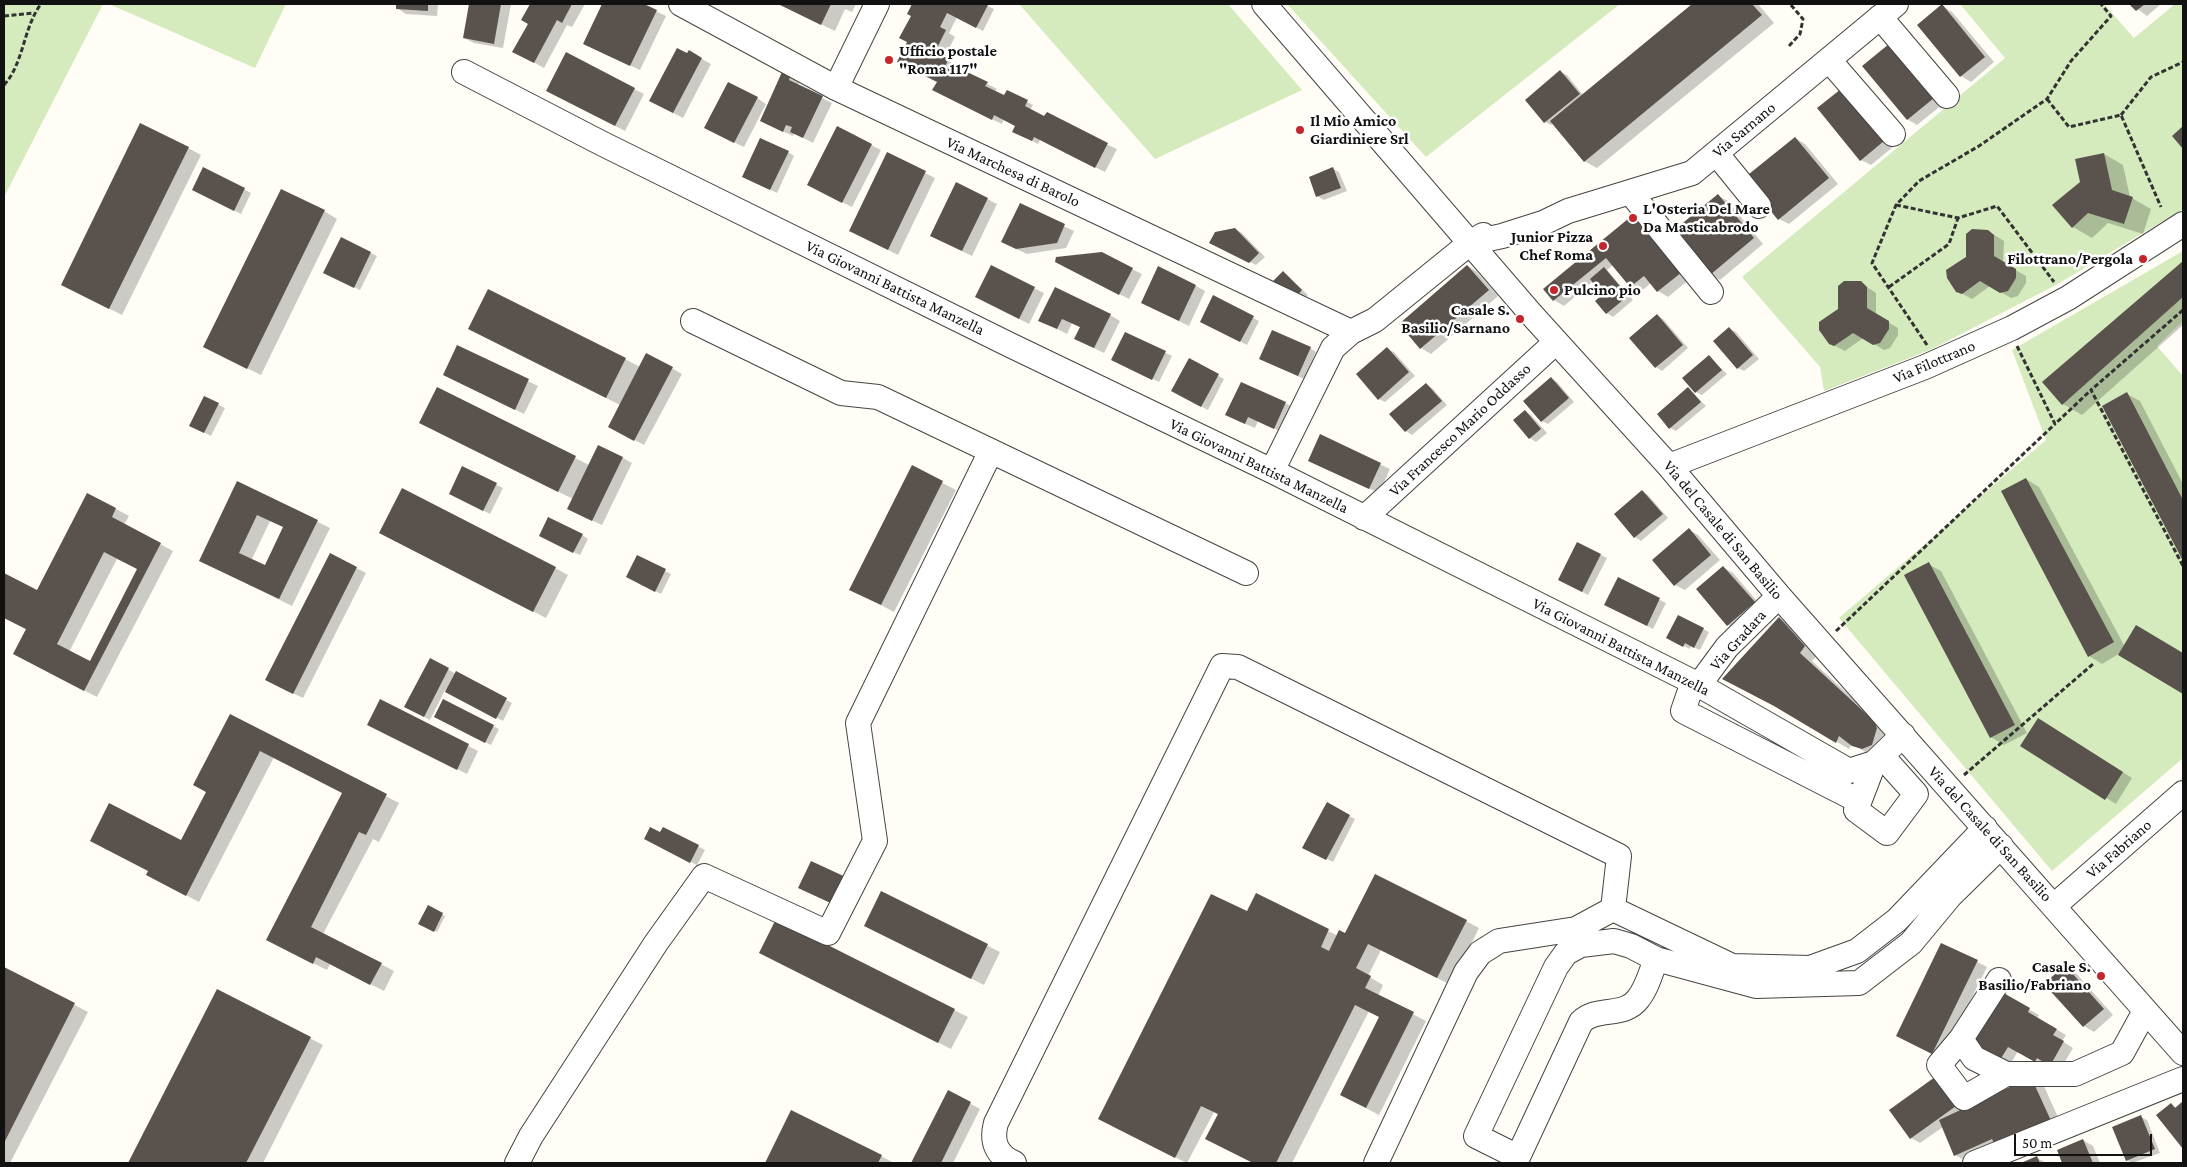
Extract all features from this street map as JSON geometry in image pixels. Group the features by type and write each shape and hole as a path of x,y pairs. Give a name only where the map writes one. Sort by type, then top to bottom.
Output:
{"street":[{"name":"Via Marchesa di Barolo","path":"680,4 836,88 1351,332"},
{"path":"836,88 877,4"},
{"name":"Via del Casale di San Basilio","path":"1264,4 1556,342 1669,466 1779,596 2183,1054"},
{"path":"1888,10 1947,96"},
{"name":"Via Sarnano","path":"1272,471 1333,348 1351,332 1375,320 1470,243 1498,227 1540,213 1568,211 1692,173 1888,10"},
{"path":"1829,60 1894,134"},
{"name":"Via Giovanni Battista Manzella","path":"464,72 603,144 1010,345 1272,471 1696,684 1849,771 1878,760 1903,735"},
{"path":"1716,153 1759,206"},
{"path":"1630,192 1711,292"},
{"name":"Via Filottrano","path":"1669,466 1924,367 2012,328 2068,298 2183,224"},
{"path":"693,321 841,393 878,397 1246,573"},
{"name":"Via Francesco Mario Oddasso","path":"1364,518 1556,342"},
{"path":"517,1163 531,1136 650,951 704,876 828,933 875,841 858,723 991,451"},
{"name":"Via Gradara","path":"1779,596 1727,647 1696,684 1683,711 1860,801"},
{"path":"1014,1163 1000,1154 994,1145 993,1135 996,1123 1222,666 1238,667 1619,856 1613,909"},
{"path":"1878,760 1916,794 1887,833 1856,810 1860,801 1878,760"},
{"name":"Via Fabriano","path":"2054,906 2183,793"},
{"path":"1613,909 1732,966 1810,968 1857,951 1897,920 1985,828"},
{"path":"1656,959 1637,1001 1619,1011 1588,1015 1581,1022 1518,1157 1476,1136 1556,966 1566,953 1581,945 1614,941 1631,946 1656,959 1756,986 1859,983 1911,943 1950,896 2001,846"},
{"path":"1376,1163 1466,972 1480,953 1498,941 1576,929 1613,909"},
{"path":"1998,980 1962,1038 1939,1065 1964,1098 2006,1074"},
{"path":"1962,1038 1974,1058 2006,1074 2075,1074 2122,1052 2145,1010"},
{"path":"1979,1162 2183,1079"}],"path":[{"path":"4,85 13,75 34,13 41,4"},
{"path":"1789,46 1800,34 1802,19 1790,4"},
{"path":"1930,350 1872,262 1896,205 1919,181 1980,146 2046,99 2071,62 2111,16 2101,4"},
{"path":"4,16 34,13"},
{"path":"2046,99 2069,127 2121,115 2150,77 2183,62"},
{"path":"2121,115 2161,207"},
{"path":"1896,205 1958,218 1997,206 2058,287"},
{"path":"1889,287 1949,244 1958,218"},
{"path":"1834,633 2091,390 2183,310"},
{"path":"2016,344 2055,424"},
{"path":"2091,390 2183,566"},
{"path":"1961,777 2093,664"}],"green space":[{"path":"4,4 103,4 4,197"},
{"path":"109,4 286,4 255,68"},
{"path":"1019,4 1228,4 1302,90 1155,159"},
{"path":"1287,4 1620,4 1426,157"},
{"path":"1960,4 2104,4 2134,38 2175,4 2183,4 2183,209 2056,285 1930,350 1824,391 1820,367 1742,277 2005,58"},
{"path":"2183,251 2183,321 2157,346 2183,376 2183,758 2052,871 1839,618 2046,440 2012,350"}],"building":[{"path":"396,4 428,4 428,11 396,9"},
{"path":"469,4 501,4 494,44 463,38"},
{"path":"530,4 572,4 562,23 557,20 534,63 512,52 528,24 521,20"},
{"path":"602,4 644,4 657,10 630,66 583,44"},
{"path":"778,4 831,4 821,25"},
{"path":"912,4 988,5 976,28 947,13 940,27 946,30 935,52 949,59 945,66 963,75 965,71 988,82 985,86 1004,95 1007,90 1028,100 1025,106 1044,116 1047,112 1108,143 1095,168 1034,137 1032,141 1012,132 1015,126 994,115 992,120 932,90 937,82 897,62 907,42 899,38 911,16 907,14"},
{"path":"1692,4 1752,4 1762,15 1584,162 1550,121"},
{"path":"1942,4 1985,57 1960,77 1917,25"},
{"path":"2129,4 2145,4 2136,11"},
{"path":"1889,44 1934,98 1907,120 1862,66"},
{"path":"677,48 687,53 689,50 702,58 673,113 649,101"},
{"path":"566,52 635,88 615,126 546,91"},
{"path":"1560,70 1580,94 1544,123 1525,100"},
{"path":"782,72 791,75 789,80 823,96 803,138 790,132 792,127 786,125 783,132 760,121"},
{"path":"728,82 758,97 734,143 704,128"},
{"path":"1841,89 1884,141 1860,161 1817,108"},
{"path":"140,123 189,147 109,309 61,285"},
{"path":"837,126 872,144 842,203 807,185"},
{"path":"2183,126 2183,149 2172,136"},
{"path":"1795,137 1829,178 1778,220 1744,178"},
{"path":"760,138 789,151 770,190 742,177"},
{"path":"887,152 926,171 888,250 849,231"},
{"path":"2104,153 2112,190 2133,197 2124,224 2088,213 2072,228 2052,205 2080,182 2075,159"},
{"path":"203,167 245,188 234,211 192,190"},
{"path":"1333,167 1341,188 1316,197 1309,177"},
{"path":"956,182 988,198 962,251 930,236"},
{"path":"281,189 325,210 247,369 203,347"},
{"path":"1718,194 1754,238 1710,275 1673,231"},
{"path":"1020,203 1065,224 1057,243 1016,249 1001,242"},
{"path":"1634,214 1682,272 1657,292 1644,276 1630,287 1606,258 1553,301 1543,289"},
{"path":"1235,228 1259,253 1249,263 1209,243 1215,232"},
{"path":"1972,229 1988,230 1994,235 1994,256 2016,269 2016,278 2008,291 2000,293 1980,281 1962,294 1956,292 1947,278 1946,270 1966,257 1966,234"},
{"path":"341,237 371,252 354,288 323,273"},
{"path":"1102,252 1133,268 1119,295 1055,262 1056,257"},
{"path":"2183,261 2183,297 2062,405 2042,382"},
{"path":"991,265 1035,287 1019,319 975,297"},
{"path":"1467,265 1489,290 1420,349 1399,324"},
{"path":"1158,266 1196,285 1179,321 1141,303"},
{"path":"1604,267 1628,296 1606,314 1595,301 1602,295 1590,279"},
{"path":"1283,271 1302,290 1294,299 1268,286"},
{"path":"1844,281 1861,281 1867,287 1867,308 1889,321 1889,329 1880,343 1873,345 1853,333 1834,346 1829,344 1819,330 1819,322 1838,309 1838,286"},
{"path":"1055,287 1111,314 1094,348 1074,339 1080,327 1062,319 1057,329 1038,321"},
{"path":"488,289 626,358 606,398 468,329"},
{"path":"1213,295 1254,316 1240,342 1200,322"},
{"path":"1657,314 1683,345 1655,368 1629,338"},
{"path":"1729,327 1753,355 1737,369 1713,341"},
{"path":"1272,330 1311,347 1298,376 1259,359"},
{"path":"1125,332 1166,351 1152,380 1111,360"},
{"path":"457,345 529,379 515,410 443,375"},
{"path":"1387,347 1409,372 1378,400 1356,374"},
{"path":"646,353 673,367 634,441 608,427"},
{"path":"1709,355 1722,370 1695,393 1682,378"},
{"path":"1189,358 1219,374 1201,407 1171,391"},
{"path":"1551,377 1569,398 1541,422 1523,401"},
{"path":"1241,382 1286,402 1274,429 1248,417 1245,424 1225,415"},
{"path":"1426,383 1442,401 1405,432 1389,414"},
{"path":"437,387 576,456 558,492 419,423"},
{"path":"1688,387 1701,402 1669,429 1657,414"},
{"path":"2127,392 2183,500 2183,561 2102,406"},
{"path":"204,396 219,403 204,433 189,426"},
{"path":"1525,410 1541,429 1529,439 1513,420"},
{"path":"1320,434 1381,463 1369,489 1308,461"},
{"path":"598,445 623,457 592,521 567,509"},
{"path":"912,465 943,481 881,605 849,590"},
{"path":"462,466 497,483 483,511 449,494"},
{"path":"2026,478 2114,642 2088,657 2001,491"},
{"path":"237,481 318,520 279,599 199,561","holes":["257,515 283,527 265,565 239,553"]},
{"path":"402,488 556,567 533,612 379,533"},
{"path":"1642,490 1663,514 1634,538 1614,514"},
{"path":"87,493 116,508 112,517 161,543 84,691 13,654 26,629 4,618 4,573 37,590","holes":["104,552 137,569 90,661 57,644"]},
{"path":"548,517 583,534 573,553 539,536"},
{"path":"1689,528 1711,555 1674,586 1652,560"},
{"path":"1577,542 1601,554 1582,592 1558,580"},
{"path":"330,553 357,567 293,694 265,680"},
{"path":"637,555 666,569 655,592 626,577"},
{"path":"1929,562 2015,725 1990,738 1904,575"},
{"path":"1723,566 1755,602 1727,626 1696,589"},
{"path":"1618,577 1660,598 1647,626 1604,605"},
{"path":"1678,615 1704,628 1694,648 1685,643 1683,647 1666,638"},
{"path":"1779,617 1805,646 1800,653 1874,721 1877,728 1872,745 1862,749 1852,746 1839,736 1836,743 1774,706 1722,679"},
{"path":"2136,625 2183,653 2183,694 2118,655"},
{"path":"430,658 449,668 424,717 404,707"},
{"path":"456,671 507,698 496,719 445,692"},
{"path":"380,699 469,744 457,770 367,725"},
{"path":"443,699 494,725 485,743 434,717"},
{"path":"230,714 387,794 366,835 359,832 311,927 382,963 370,985 316,957 313,964 266,940 342,793 260,751 186,896 146,875 148,871 90,841 109,803 181,840 206,792 193,785"},
{"path":"2038,718 2123,772 2105,800 2020,746"},
{"path":"1327,802 1350,815 1326,860 1302,848"},
{"path":"650,827 660,832 663,827 699,845 690,863 644,839"},
{"path":"811,861 850,879 837,906 798,888"},
{"path":"1375,874 1467,920 1437,978 1368,944 1356,968 1371,976 1365,988 1414,1012 1366,1108 1340,1095 1379,1017 1355,1005 1276,1163 1253,1163 1205,1139 1218,1114 1201,1106 1175,1158 1098,1119 1211,894 1247,911 1256,893 1329,929 1321,947 1329,951 1339,930 1345,933"},
{"path":"881,891 988,944 971,979 864,926"},
{"path":"428,905 443,913 434,932 418,924"},
{"path":"776,919 955,1009 938,1043 759,953"},
{"path":"1941,943 1978,960 1932,1054 1896,1036"},
{"path":"2065,965 2104,1009 2083,1027 2044,984"},
{"path":"4,967 75,1003 4,1143"},
{"path":"217,989 311,1037 246,1163 128,1163"},
{"path":"2000,991 2030,1008 2028,1012 2057,1029 2053,1035 2064,1041 2050,1066 2037,1058 2035,1062 2008,1047 2000,1060 1970,1043"},
{"path":"1935,1077 1956,1106 1910,1139 1889,1110"},
{"path":"2031,1077 2053,1125 1996,1148 1992,1139 1954,1156 1939,1120"},
{"path":"948,1090 971,1102 941,1163 911,1163"},
{"path":"2183,1101 2183,1149 2156,1115 2171,1103 2175,1108"},
{"path":"791,1110 882,1155 878,1163 765,1163"},
{"path":"2141,1115 2155,1149 2126,1161 2112,1127"},
{"path":"2083,1139 2093,1163 2062,1163 2057,1150"},
{"path":"2037,1156 2040,1163 2021,1163"}],"place":[{"name":"Ufficio postale \"Roma 117\"","path":"889,60"},
{"name":"Il Mio Amico Giardiniere Srl","path":"1300,130"},
{"name":"L'Osteria Del Mare Da Masticabrodo","path":"1633,218"},
{"name":"Junior Pizza Chef Roma","path":"1603,246"},
{"name":"Filottrano/Pergola","path":"2143,259"},
{"name":"Pulcino pio","path":"1554,290"},
{"name":"Casale S. Basilio/Sarnano","path":"1520,319"},
{"name":"Casale S. Basilio/Fabriano","path":"2101,976"}]}
